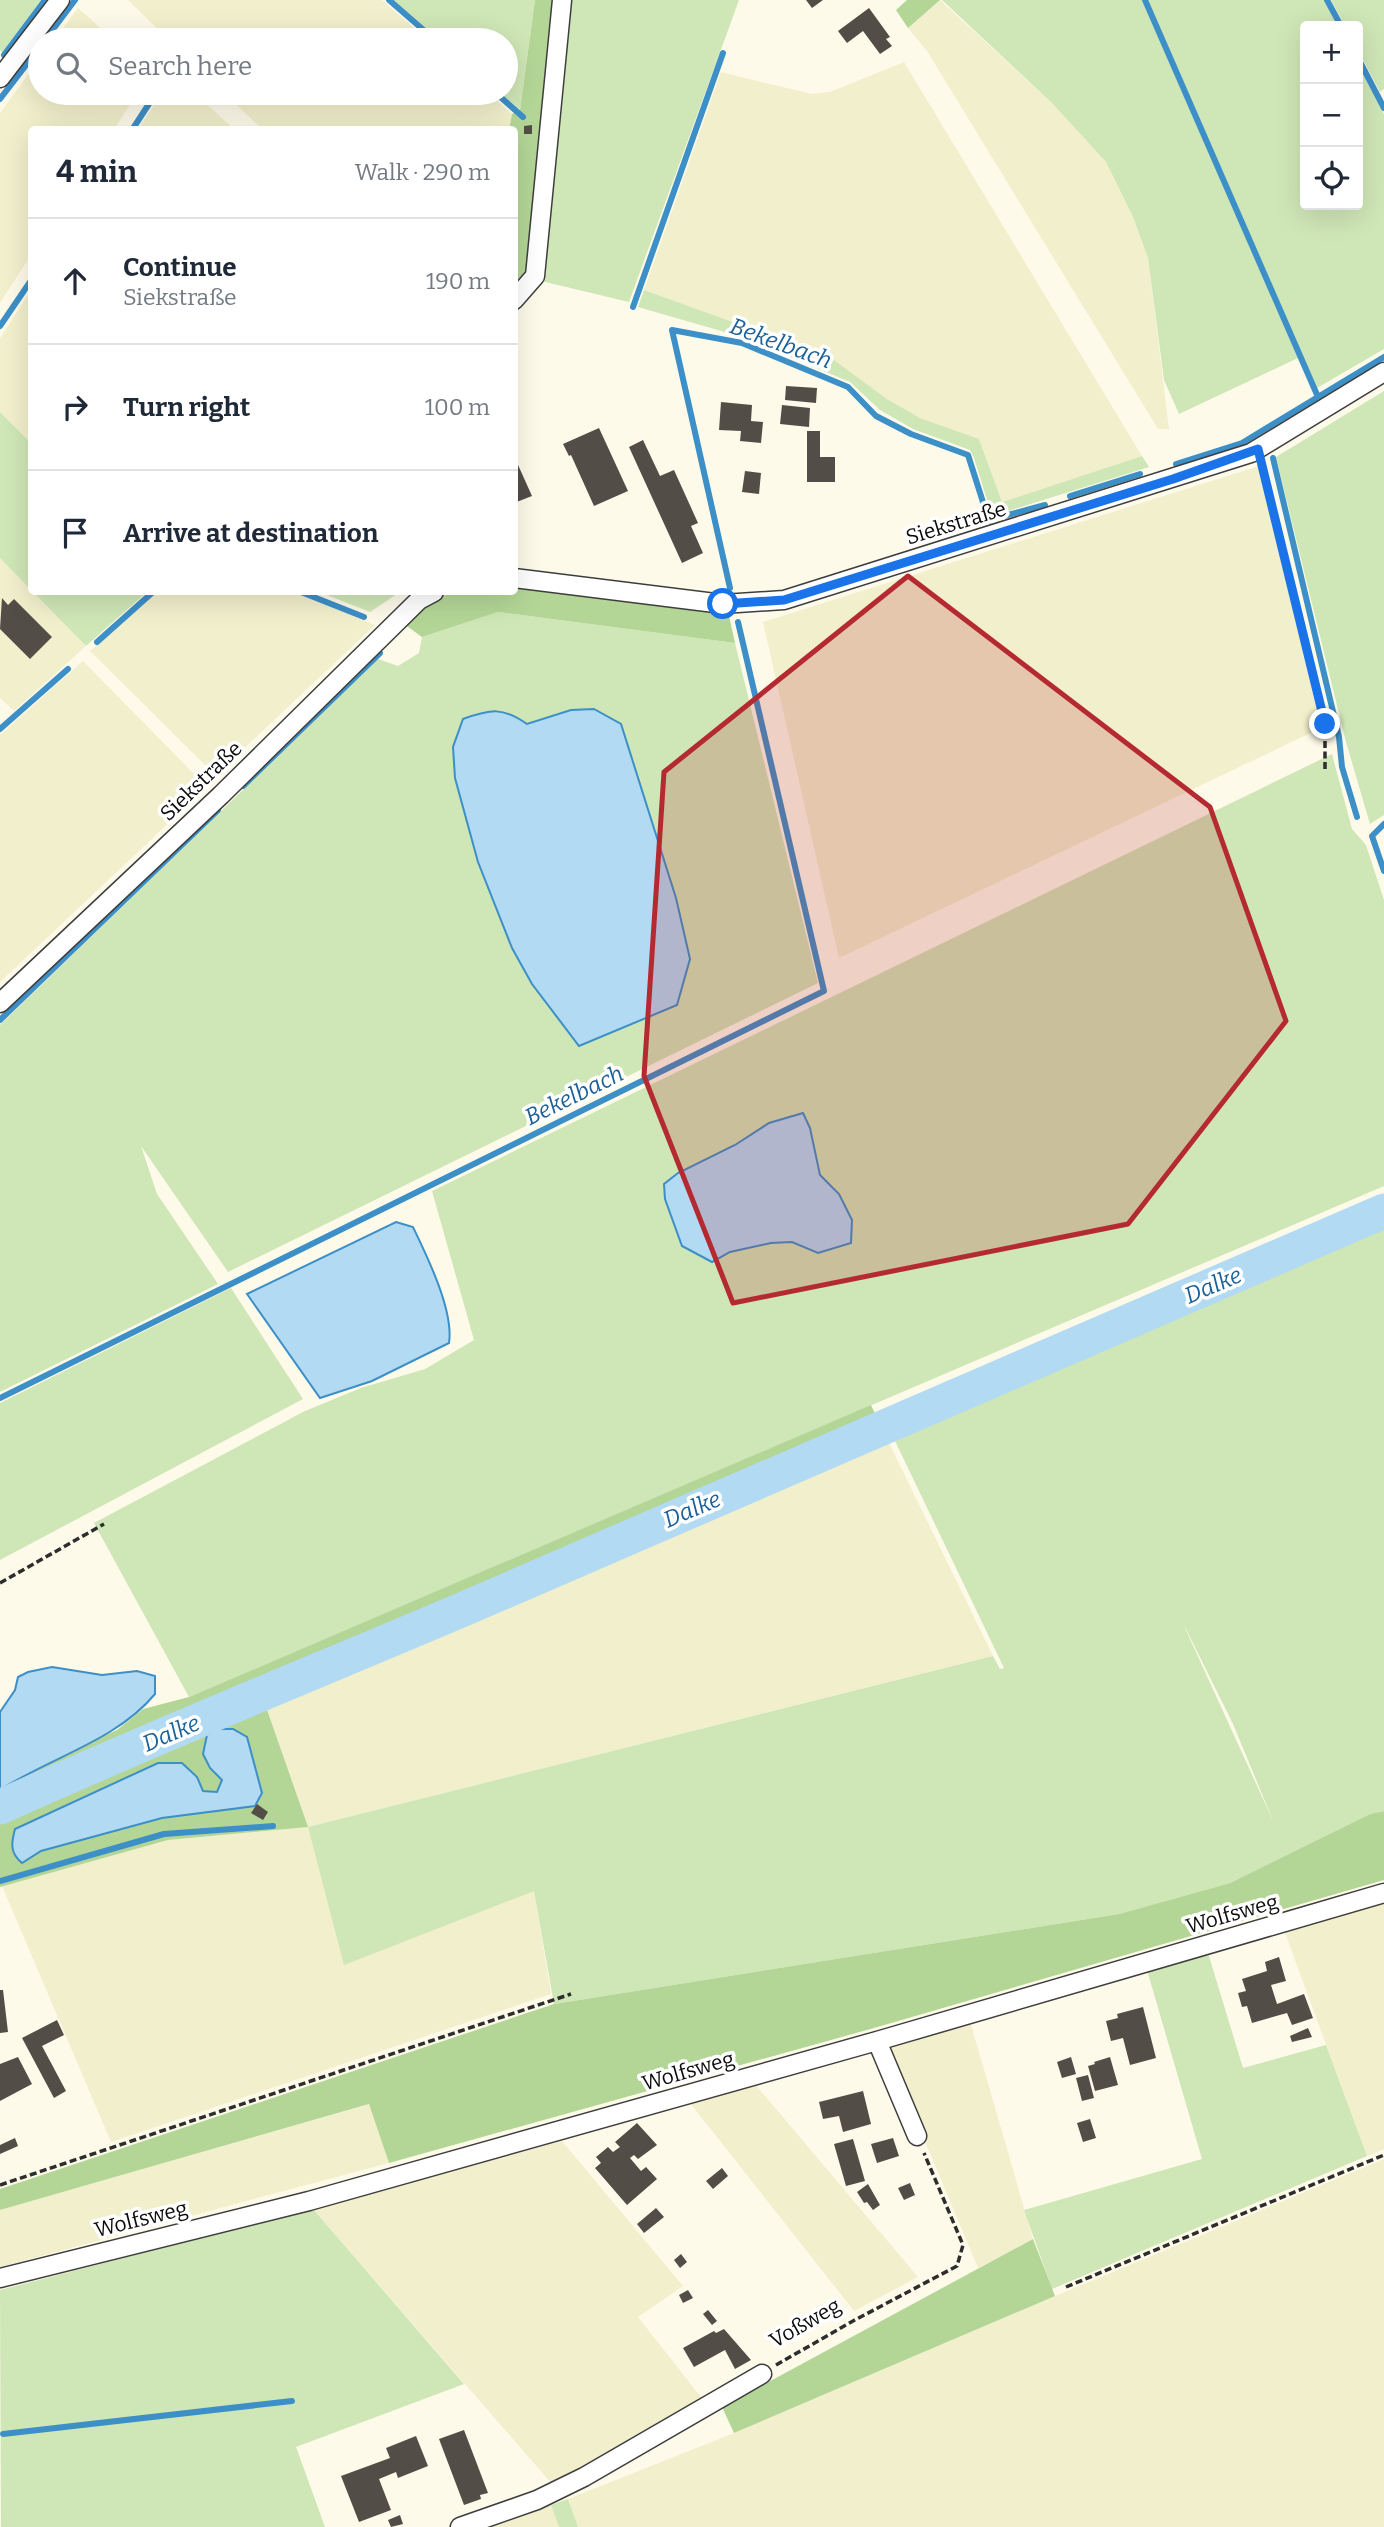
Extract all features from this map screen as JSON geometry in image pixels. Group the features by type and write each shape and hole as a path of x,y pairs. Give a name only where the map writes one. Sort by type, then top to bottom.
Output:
{"street":[{"path":"39,28 61,0"},
{"path":"518,295 535,276 562,0"},
{"path":"0,78 28,42"},
{"name":"Siekstraße","path":"518,578 723,604 784,600 1160,483 1258,449 1384,372"},
{"name":"Siekstraße","path":"0,1003 220,795 419,600 428,595"},
{"name":"Wolfsweg","path":"0,2278 309,2201 877,2041 1384,1893"},
{"path":"877,2041 918,2136"},
{"name":"Voßweg","path":"460,2527 537,2500 583,2477 762,2374"}],"path":[{"path":"1258,449 1325,724 1325,770"},
{"path":"0,1583 104,1524"},
{"path":"0,2185 571,1994"},
{"name":"Voßweg","path":"762,2374 853,2321 957,2266 963,2245 918,2136"},
{"path":"1066,2287 1384,2155"}],"highlighted area":[{"path":"908,576 1210,807 1286,1021 1128,1224 733,1303 644,1076 664,772"}],"shaded area":[{"path":"128,0 382,0 414,28 157,28"},
{"path":"940,0 1052,103 1106,162 1133,217 1148,258 1169,429 1158,429 927,51 908,28"},
{"path":"78,8 100,28 63,28"},
{"path":"904,62 1142,456 1002,502 979,439 920,418 887,399 830,357 644,290 721,72 812,94 830,92"},
{"path":"28,74 28,105 130,105 116,126 28,126 28,260 0,303 0,113"},
{"path":"154,105 207,105 231,126 140,126"},
{"path":"237,105 502,105 512,114 510,126 259,126"},
{"path":"28,295 28,440 0,412 0,338"},
{"path":"1259,466 1321,728 839,958 763,622"},
{"path":"0,558 28,587 28,595 36,595 86,646 14,711 0,698"},
{"path":"154,595 301,595 375,625 220,771 210,770 90,651"},
{"path":"83,661 207,787 0,982 0,735"},
{"path":"889,1443 993,1656 308,1827 534,1890 551,1994 111,2142 2,1886 168,1840 307,1827 266,1708"},
{"path":"1384,1902 1384,2149 1367,2156 1284,1930"},
{"path":"970,2021 1033,2239 978,2268 885,2046"},
{"path":"755,2084 918,2277 854,2311 690,2103"},
{"path":"370,2104 389,2163 0,2267 0,2210"},
{"path":"562,2141 683,2286 638,2317 701,2397 552,2484 313,2209"},
{"path":"1384,2159 1384,2527 578,2527 568,2499 734,2433"},
{"path":"551,2505 559,2527 488,2527"}],"green space":[{"path":"0,0 41,0 2,53 0,50"},
{"path":"393,0 535,0 520,110 514,105 518,105 518,28 426,28"},
{"path":"535,0 556,0 528,275 518,287 518,126 510,126 512,114 520,110"},
{"path":"570,0 739,0 629,302 541,281"},
{"path":"907,0 940,0 908,28 896,10"},
{"path":"942,0 1142,0 1298,358 1179,414 1164,380 1148,258 1133,217 1106,162 1052,103"},
{"path":"1148,0 1324,0 1335,21 1300,21 1300,210 1363,210 1363,74 1384,114 1384,349 1317,388"},
{"path":"1331,0 1384,0 1384,89 1380,92 1363,60 1363,21 1342,21"},
{"path":"644,290 830,357 887,399 920,418 979,439 1002,502 1142,456 1149,467 992,516 970,450 913,429 880,410 850,382 742,337 638,307"},
{"path":"1384,391 1384,815 1370,824 1346,742 1276,457"},
{"path":"0,412 28,440 28,587 0,558"},
{"path":"518,586 728,611 735,643 498,612 422,637 404,624 418,611 443,596 518,595"},
{"path":"36,595 144,595 86,646"},
{"path":"327,595 396,595 370,612"},
{"path":"498,612 735,643 818,983 228,1272 141,1146 157,1194 218,1284 0,1392 0,1025 378,659 398,666 419,653 422,637"},
{"path":"1332,754 1352,829 1366,845 1384,900 1384,1186 189,1697 94,1523 305,1411 361,1388 425,1369 474,1340 432,1191"},
{"path":"1384,1227 1384,1811 1370,1814 1230,1883 1119,1914 554,2004 534,1891 344,1965 308,1827 993,1656 1000,1669 1004,1668 895,1441 1179,1310","holes":["1185,1627 1233,1724 1274,1823"]},
{"path":"231,1288 303,1399 0,1560 0,1403"},
{"path":"871,1405 889,1443 266,1707 308,1827 168,1840 0,1887 0,1790 74,1749 117,1730 143,1709 189,1697"},
{"path":"1384,1811 1384,1880 874,2028 389,2163 369,2104 0,2210 0,2189 554,2004 1119,1914 1230,1883 1370,1814"},
{"path":"1208,1953 1243,2068 1326,2045 1367,2156 1052,2289 1024,2210 1202,2159 1147,1970"},
{"path":"313,2209 464,2384 296,2447 325,2527 1,2527 0,2290"},
{"path":"1033,2239 1055,2296 734,2433 722,2407"},
{"path":"568,2499 578,2527 559,2527 551,2505"}],"water":[{"path":"594,709 621,724 676,898 690,959 677,1005 579,1046 532,984 512,948 478,862 455,778 453,747 463,719 481,713 504,712 527,724 571,710"},
{"path":"803,1113 810,1128 820,1175 839,1194 852,1220 851,1243 818,1253 792,1242 771,1243 730,1252 712,1262 682,1246 665,1199 664,1184 678,1173 735,1145 769,1123"},
{"path":"396,1222 413,1227 425,1253 447,1315 449,1343 372,1381 320,1398 247,1294"},
{"path":"52,1667 102,1675 137,1671 155,1676 155,1694 122,1724 0,1790 0,1712 15,1690 18,1677"},
{"path":"217,1729 233,1729 247,1737 262,1793 255,1806 162,1818 41,1851 22,1863 15,1856 12,1844 15,1829 158,1763 182,1763 197,1777 203,1791 217,1792 222,1780 210,1768 203,1754 207,1735"}],"building":[{"path":"806,0 823,0 812,8"},
{"path":"869,8 890,37 886,39 892,46 880,54 863,31 847,43 838,31"},
{"path":"532,125 532,134 524,134 524,126"},
{"path":"786,386 817,388 816,403 785,400"},
{"path":"721,402 752,405 751,421 763,422 761,443 740,441 741,431 719,430"},
{"path":"782,405 810,408 809,427 780,424"},
{"path":"599,428 628,491 594,506 571,455 569,456 563,444"},
{"path":"807,431 820,431 820,457 835,457 835,482 807,482"},
{"path":"643,440 660,476 674,470 698,523 691,526 703,553 682,563 629,447"},
{"path":"518,465 532,496 518,501"},
{"path":"745,471 761,473 759,494 742,492"},
{"path":"2,598 8,605 14,599 52,637 30,659 0,629"},
{"path":"257,1804 268,1812 263,1820 251,1813"},
{"path":"1279,1957 1286,1981 1271,1985 1277,2004 1304,1994 1313,2018 1292,2025 1287,2013 1252,2023 1247,2006 1242,2007 1238,1993 1246,1991 1242,1979 1267,1971 1265,1962"},
{"path":"0,1990 3,1990 8,2032 0,2033"},
{"path":"1143,2007 1156,2058 1130,2065 1123,2038 1111,2041 1106,2021 1118,2018 1117,2014"},
{"path":"57,2020 64,2035 42,2046 66,2091 54,2098 22,2038"},
{"path":"1308,2028 1312,2037 1292,2042 1290,2036"},
{"path":"18,2057 32,2084 0,2101 0,2064"},
{"path":"1071,2057 1076,2074 1062,2078 1057,2062"},
{"path":"1110,2057 1118,2085 1095,2091 1088,2066"},
{"path":"1088,2075 1094,2098 1082,2101 1076,2078"},
{"path":"863,2091 871,2124 843,2132 839,2116 823,2119 819,2102"},
{"path":"1090,2119 1096,2138 1083,2142 1077,2123"},
{"path":"637,2123 657,2145 638,2159 634,2155 630,2158 641,2171 646,2167 657,2179 627,2205 595,2168 601,2163 596,2157 608,2147 613,2152 620,2147 615,2142"},
{"path":"15,2138 18,2146 0,2154 0,2145"},
{"path":"893,2138 899,2156 877,2163 871,2144"},
{"path":"853,2139 865,2181 846,2186 834,2144"},
{"path":"722,2168 728,2176 713,2189 706,2181"},
{"path":"910,2183 915,2195 904,2200 898,2188"},
{"path":"868,2184 880,2205 873,2210 857,2192"},
{"path":"656,2208 664,2217 644,2233 637,2224"},
{"path":"681,2254 687,2262 680,2268 674,2260"},
{"path":"688,2290 693,2298 683,2303 679,2295"},
{"path":"708,2310 717,2321 712,2325 703,2314"},
{"path":"724,2329 751,2360 735,2369 725,2350 694,2367 683,2348 714,2331 716,2333"},
{"path":"464,2430 488,2493 480,2495 481,2499 464,2505 439,2439"},
{"path":"416,2436 428,2466 398,2478 396,2472 379,2479 391,2510 359,2522 341,2476 390,2458 386,2448"},
{"path":"400,2515 403,2524 391,2527 388,2520"}],"waterway":[{"path":"4,55 45,0"},
{"path":"54,28 75,0"},
{"path":"389,0 421,28"},
{"path":"1145,0 1318,397"},
{"path":"1327,0 1338,21"},
{"path":"633,307 723,53"},
{"path":"0,99 28,63"},
{"path":"1363,68 1384,108"},
{"path":"135,126 148,105"},
{"path":"510,105 523,117"},
{"path":"0,326 28,285"},
{"name":"Bekelbach","path":"730,588 672,330 742,343 848,387 876,416 911,434 968,455 989,521"},
{"path":"1176,464 1242,443 1384,357"},
{"path":"1273,458 1339,737 1342,767 1357,817"},
{"name":"Bekelbach","path":"1070,496 1140,474"},
{"name":"Bekelbach","path":"1004,516 1045,505"},
{"path":"97,642 150,595"},
{"path":"309,595 364,617"},
{"name":"Bekelbach","path":"0,1398 824,991 738,622"},
{"path":"243,786 380,653"},
{"path":"0,729 68,669"},
{"path":"0,1020 218,810"},
{"name":"Bekelbach","path":"1384,824 1372,836 1384,871"},
{"name":"Dalke","path":"0,1807 1384,1211"},
{"path":"0,1881 164,1834 273,1826"},
{"path":"3,2434 292,2401"}],"route":[{"path":"723,604 784,600 1173,479 1258,449 1325,724"}]}
